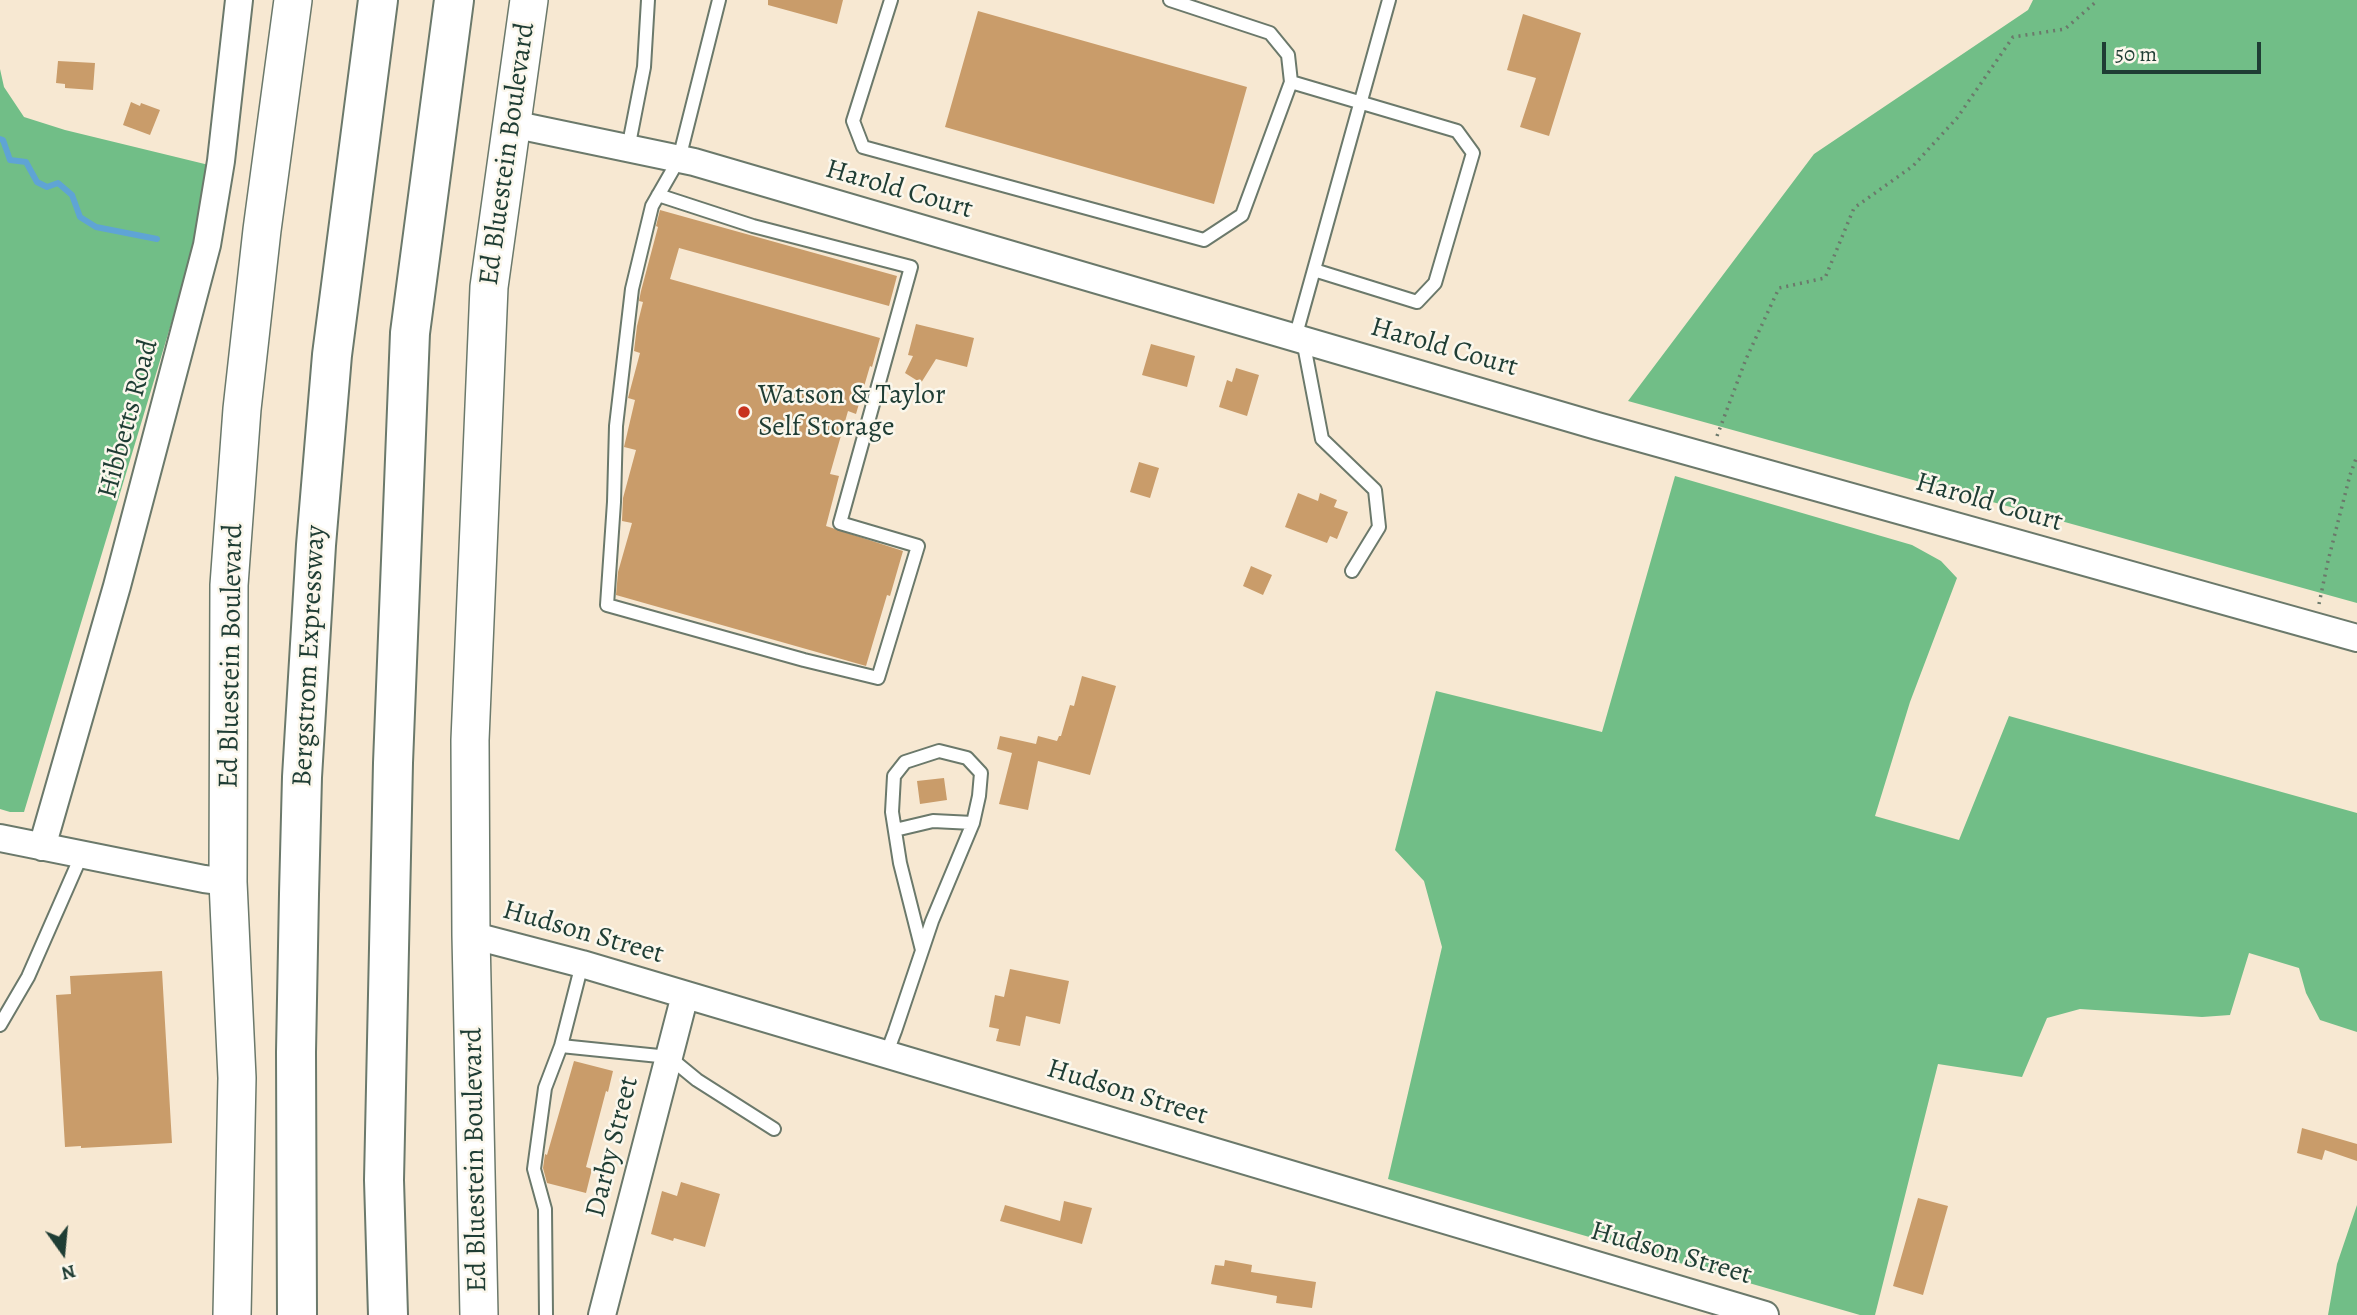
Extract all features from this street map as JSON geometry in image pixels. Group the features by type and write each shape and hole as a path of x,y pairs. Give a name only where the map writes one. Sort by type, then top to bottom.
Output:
{"highway":[{"name":"Bergstrom Expressway","path":"297,1315 298,907 302,777 316,545 332,355 378,0"},
{"path":"388,1315 384,1180 393,763 410,332 454,0"}],"main road":[{"name":"Ed Bluestein Boulevard","path":"232,1315 237,1078 229,881 229,585 242,409 262,230 293,0"},
{"name":"Ed Bluestein Boulevard","path":"479,1315 470,740 489,300 529,0"}],"street":[{"name":"Hibbetts Road","path":"42,846 117,586 208,245 221,161 239,0"},
{"name":"Harold Court","path":"512,124 680,159 1709,458 2357,638"},
{"path":"0,838 204,879 229,881"},
{"name":"Hudson Street","path":"471,934 582,964 1765,1315"},
{"name":"Darby Street","path":"602,1315 685,995"}],"lane":[{"path":"628,149 644,67 648,0"},
{"path":"658,195 764,229 911,267 841,523 918,546 878,678 607,605 616,426 632,289 652,206 658,195 680,159 719,0"},
{"path":"891,0 853,121 863,147 1204,240 1242,215 1291,82 1289,55 1270,33 1170,0"},
{"path":"1352,571 1379,527 1375,490 1322,439 1299,339 1314,270 1389,0"},
{"path":"1291,82 1457,131 1473,153 1435,283 1417,302 1314,270"},
{"path":"886,1055 932,921 973,823 979,796 981,773 967,758 939,751 905,762 894,776 892,811 895,830 909,905 922,950"},
{"path":"895,830 933,821 973,823"},
{"path":"0,1025 28,977 82,854"},
{"path":"546,1315 545,1209 534,1169 545,1088 561,1046 582,964"},
{"path":"561,1046 669,1057 697,1080 774,1129"}],"path":[{"path":"1709,458 1746,359 1779,288 1825,278 1854,208 1913,166 1957,118 2013,37 2065,29 2098,0"},
{"path":"2315,627 2328,561 2357,457"}],"green space":[{"path":"2033,0 2357,0 2357,603 1628,401 1814,154 2028,10"},
{"path":"0,69 4,87 24,117 65,130 213,166 187,271 24,812 0,809"},
{"path":"1675,476 1912,545 1941,561 1957,578 1910,702 1875,816 1959,840 2009,716 2357,813 2357,1032 2320,1020 2306,993 2299,968 2249,953 2230,1015 2202,1017 2080,1009 2047,1018 2022,1077 1938,1064 1875,1315 1860,1315 1388,1179 1442,947 1424,881 1395,850 1436,691 1602,732"},
{"path":"2357,1205 2357,1315 2328,1315 2337,1264"}],"building":[{"path":"768,0 843,0 837,24 768,5"},
{"path":"978,11 1247,87 1214,204 945,127"},
{"path":"1523,14 1581,33 1549,136 1520,127 1536,78 1507,70"},
{"path":"58,61 95,63 93,90 65,88 65,84 56,83"},
{"path":"131,102 160,110 150,135 123,125"},
{"name":"Watson & Taylor Self Storage","path":"660,210 897,276 889,306 679,248 670,279 880,338 856,414 848,411 830,474 839,476 826,526 903,551 866,666 616,595 618,572 632,523 622,521 623,498 636,450 624,447 635,400 628,398 640,353 634,351 643,302 639,301"},
{"path":"916,324 974,338 967,367 936,359 921,383 905,373 913,356 908,355"},
{"path":"1151,344 1195,356 1187,387 1142,375"},
{"path":"1236,368 1259,375 1247,416 1219,407 1227,380 1232,382"},
{"path":"1139,462 1159,468 1150,498 1130,492"},
{"path":"1298,493 1318,501 1320,493 1337,500 1334,507 1348,512 1337,539 1330,536 1327,543 1285,527"},
{"path":"1251,566 1272,575 1263,595 1243,586"},
{"path":"1082,676 1116,686 1090,775 1038,761 1028,810 999,804 1012,753 997,749 1000,736 1036,744 1038,736 1057,741 1070,705 1074,706"},
{"path":"944,778 947,800 920,804 917,781"},
{"path":"1010,969 1069,981 1060,1024 1026,1016 1020,1046 996,1041 999,1029 989,1027 995,995 1004,997"},
{"path":"162,971 172,1143 65,1147 56,995 71,994 70,976"},
{"path":"574,1061 613,1071 586,1167 592,1169 586,1193 547,1183 543,1168"},
{"path":"2302,1128 2357,1144 2357,1161 2325,1150 2322,1160 2297,1153"},
{"path":"681,1182 720,1194 705,1247 651,1234 662,1191 677,1196"},
{"path":"1918,1198 1948,1206 1923,1295 1893,1286"},
{"path":"1064,1201 1092,1208 1082,1244 1000,1221 1005,1205 1060,1221"},
{"path":"1225,1260 1252,1265 1251,1272 1316,1282 1312,1308 1276,1303 1277,1296 1211,1284 1215,1265 1224,1266"}],"waterway":[{"path":"0,139 3,140 10,160 26,162 37,182 47,187 58,183 72,195 80,217 96,227 157,239"}],"place":[{"name":"Watson & Taylor Self Storage","path":"744,412"}]}
